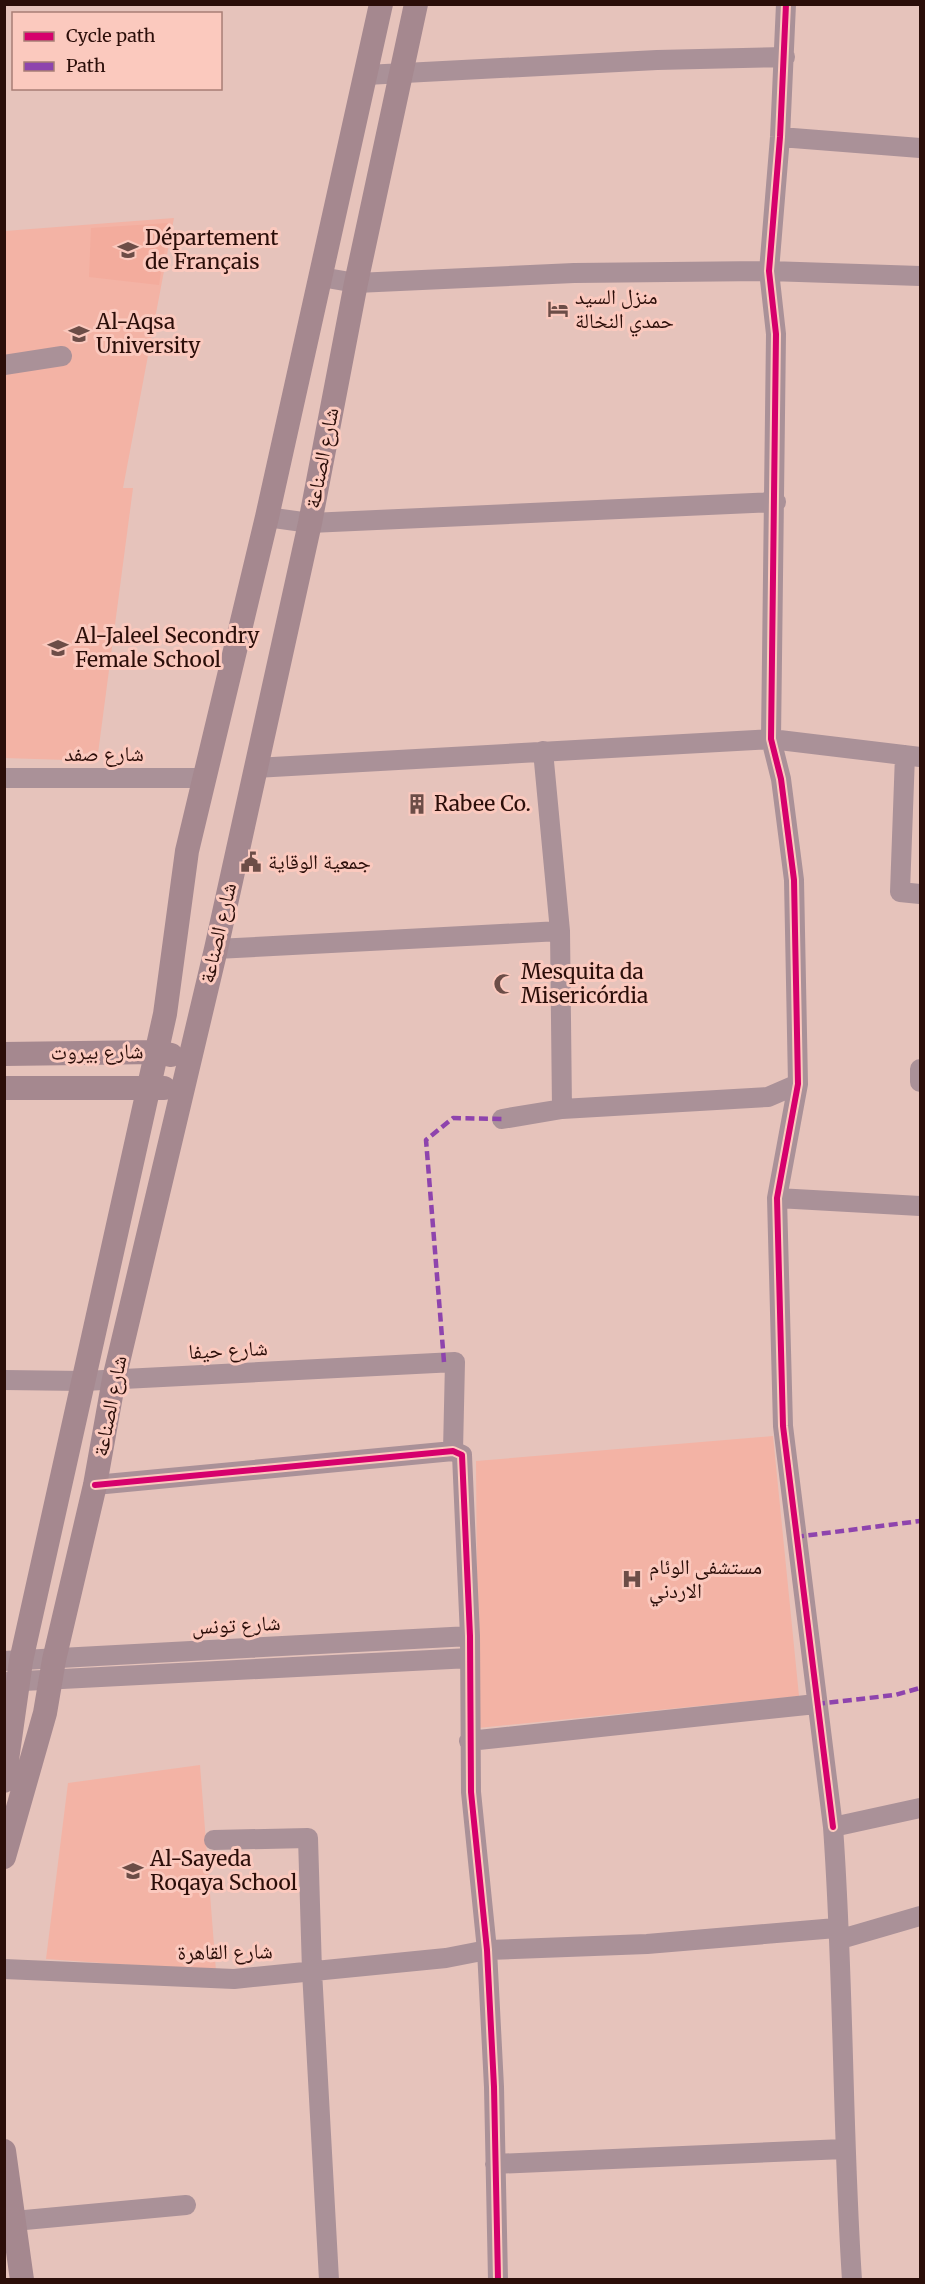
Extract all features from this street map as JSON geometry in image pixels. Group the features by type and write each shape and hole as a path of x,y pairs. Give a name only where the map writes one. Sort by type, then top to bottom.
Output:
{"main road":[{"name":"شارع الصناعة","path":"4,1781 12,1671 84,1381 157,1052 165,1014 188,851 267,517 381,4"},
{"name":"شارع الصناعة","path":"4,1857 45,1713 52,1669 95,1485 114,1379 155,1212 180,1089 216,949 310,523 356,283 416,4"},
{"name":"شارع بيروت","path":"4,1053 157,1052 188,1058"},
{"name":"شارع بيروت","path":"4,1088 148,1087 180,1089"},
{"path":"4,2151 22,2280"}],"street":[{"path":"786,4 780,137 769,272 776,334 776,502 771,739 781,779 794,880 798,1084 777,1198 783,1426 833,1827 841,1939 844,2149 852,2280"},
{"path":"366,75 657,60 785,57"},
{"path":"780,137 921,148"},
{"path":"321,277 356,283 574,273 769,272 921,276"},
{"path":"4,364 62,356"},
{"path":"267,517 310,523 776,502"},
{"path":"255,768 771,739 913,756 900,892 921,894"},
{"path":"543,752 560,931 562,1109"},
{"name":"شارع صفد","path":"4,778 204,778"},
{"path":"216,949 560,931"},
{"path":"921,1069 921,1082"},
{"path":"501,1119 562,1109 768,1097 798,1084"},
{"path":"777,1198 921,1206"},
{"name":"شارع حيفا","path":"4,1380 84,1381 455,1362 453,1452"},
{"path":"95,1485 453,1452 462,1455 470,1636 471,1792 487,1950 498,2280"},
{"name":"شارع تونس","path":"52,1669 470,1636"},
{"name":"شارع تونس","path":"12,1671 470,1658"},
{"path":"469,1741 816,1704"},
{"path":"833,1827 921,1808"},
{"path":"214,1840 308,1838 312,1971 329,2280"},
{"path":"841,1939 921,1916"},
{"name":"شارع القاهرة","path":"4,1970 234,1979 447,1958 487,1950 647,1944 836,1928 841,1939"},
{"path":"495,2164 844,2149"},
{"path":"14,2221 186,2205"}],"shaded area":[{"path":"174,218 123,488 133,488 97,761 5,758 5,231"},
{"path":"169,223 159,285 89,277 91,228"},
{"name":"مستشفى الوئام الاردني","path":"773,1436 799,1696 478,1728 476,1461"},
{"name":"Al-Sayeda Roqaya School","path":"200,1765 216,1971 46,1959 68,1783"}],"marked path":[{"path":"444,1362 426,1140 453,1118 502,1119"},
{"path":"795,1537 920,1521"},
{"path":"816,1704 895,1695 920,1688"}],"cycle path":[{"path":"786,4 780,137 769,271 776,334 771,739 781,779 794,880 798,1084 777,1198 783,1426 833,1827"},
{"path":"95,1485 453,1451 462,1455 470,1636 471,1792 487,1950 494,2087 498,2280"}],"place":[{"name":"Département de Français","path":"128,250"},
{"name":"منزل السيد حمدي النخالة","path":"558,309"},
{"name":"Al-Aqsa University","path":"79,334"},
{"name":"Al-Jaleel Secondry Female School","path":"58,648"},
{"name":"Rabee Co.","path":"417,804"},
{"name":"جمعية الوقاية","path":"251,862"},
{"name":"Mesquita da Misericórdia","path":"504,984"},
{"name":"مستشفى الوئام الاردني","path":"632,1579"},
{"name":"Al-Sayeda Roqaya School","path":"133,1871"}]}
